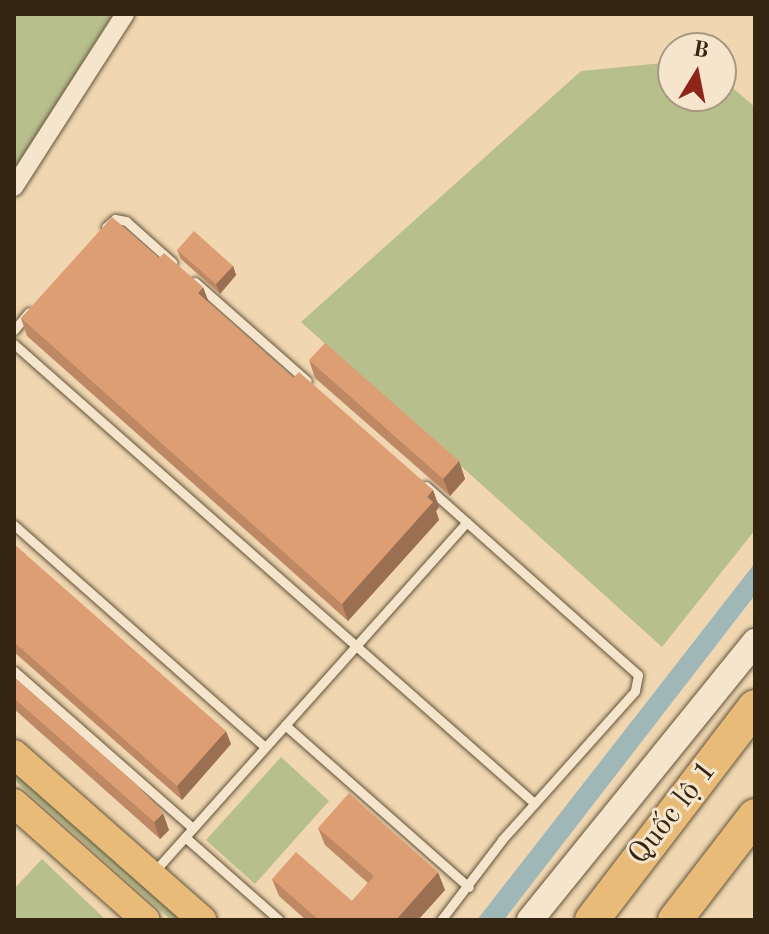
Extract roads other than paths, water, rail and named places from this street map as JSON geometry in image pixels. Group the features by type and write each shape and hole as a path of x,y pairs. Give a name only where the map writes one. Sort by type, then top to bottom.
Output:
{"highway":[{"name":"Quốc lộ 1","path":"592,920 755,707"},
{"path":"675,920 755,816"}],"main road":[{"path":"530,920 755,642"},
{"path":"14,754 202,920"},
{"path":"14,803 146,920"}],"street":[{"path":"14,187 125,14"}],"lane":[{"path":"101,233 115,219 126,221 314,387"},
{"path":"14,330 43,297"},
{"path":"14,344 534,803"},
{"path":"420,480 638,675 635,691 534,803 441,920"},
{"path":"151,875 467,522"},
{"path":"14,525 265,747"},
{"path":"14,671 193,828"},
{"path":"285,725 469,887"},
{"path":"185,837 279,920"}],"water":[{"path":"755,563 755,595 504,920 477,920"}]}
